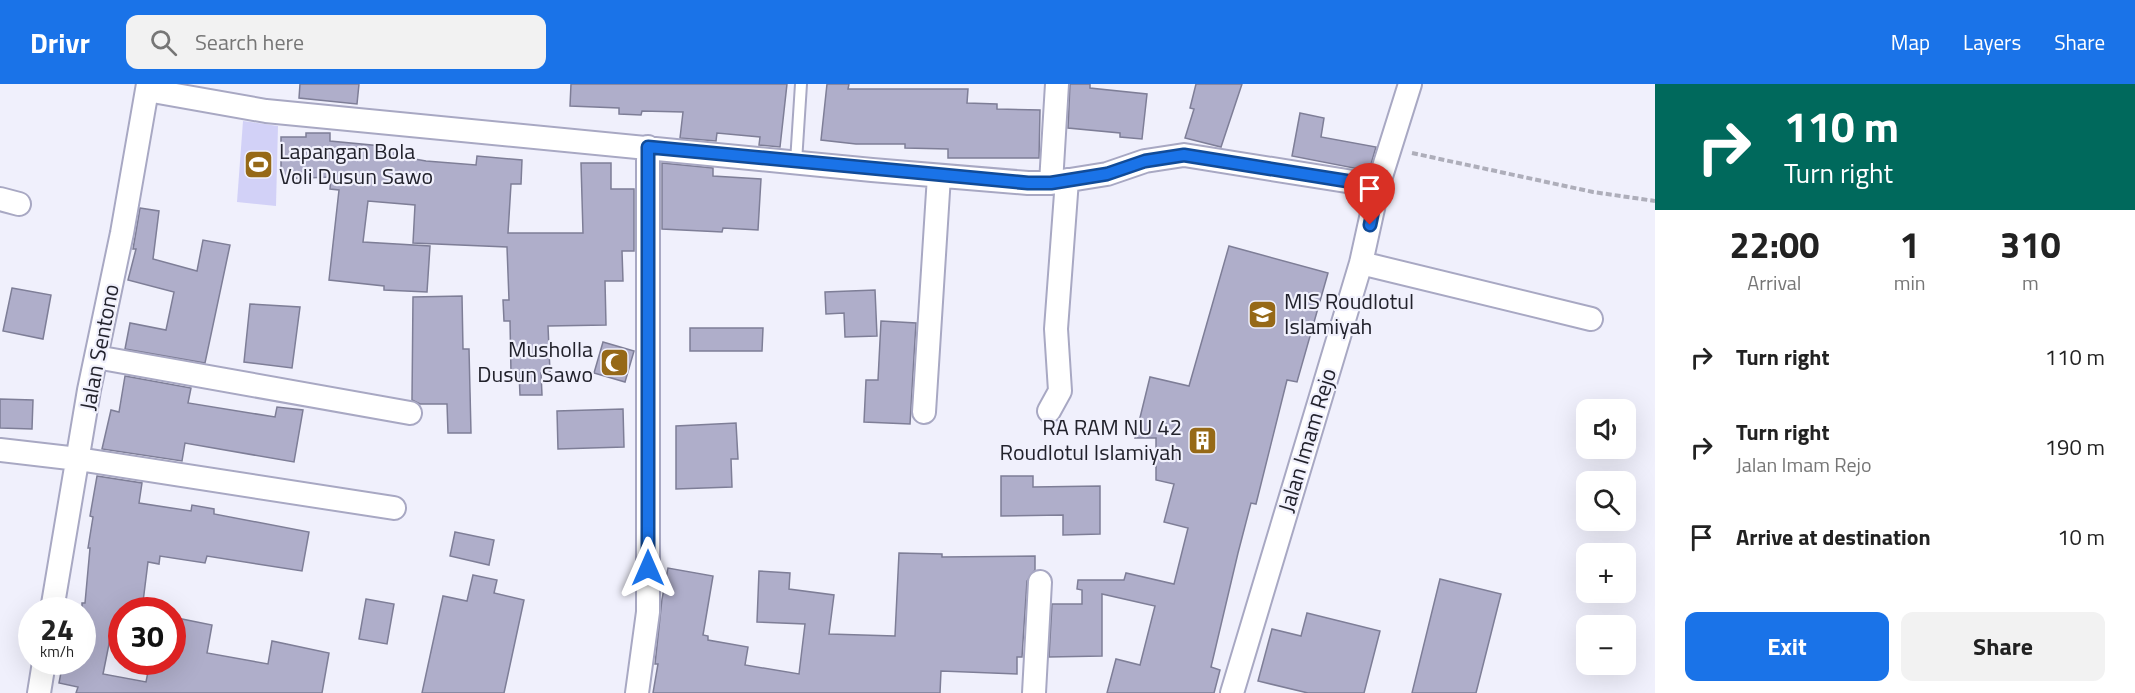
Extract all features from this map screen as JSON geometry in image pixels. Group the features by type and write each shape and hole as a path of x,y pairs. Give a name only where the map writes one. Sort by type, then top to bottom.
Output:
{"street":[{"path":"1049,411 1060,392 1056,329 1058,84"},
{"name":"Jalan Imam Rejo","path":"1232,693 1361,264 1378,186 1410,84"},
{"path":"148,87 266,111 939,176 1059,181 1107,174 1162,157 1184,155 1378,186"},
{"name":"Jalan Sentono","path":"54,597 96,357 122,233 148,87"},
{"path":"637,693 648,612 648,147"},
{"path":"924,412 939,176"},
{"path":"1361,264 1591,319"},
{"path":"96,357 410,412"},
{"path":"0,450 78,459 394,508"},
{"path":"1034,693 1040,582"},
{"path":"39,693 42,675"}],"lane":[{"path":"796,162 801,84"}],"path":[{"path":"1389,148 1593,192 1655,201"}],"shaded area":[{"name":"Lapangan Bola Voli Dusun Sawo","path":"243,121 278,126 276,206 237,202"}],"building":[{"path":"300,84 359,84 357,104 299,98"},
{"path":"571,84 787,84 780,147 759,145 760,137 717,133 716,141 680,138 683,112 642,111 641,115 619,114 619,108 570,106"},
{"path":"827,84 849,84 848,89 968,89 967,103 997,104 997,109 1040,110 1039,158 948,158 948,149 905,148 905,144 856,144 821,140"},
{"path":"1070,84 1090,84 1090,88 1147,94 1142,139 1120,137 1120,133 1068,128"},
{"path":"1196,84 1242,84 1221,147 1185,138 1194,109 1190,108"},
{"path":"1300,113 1324,118 1321,137 1376,147 1369,171 1292,156"},
{"path":"306,133 330,133 330,141 382,146 382,149 404,151 403,157 426,161 476,165 477,156 522,160 521,184 511,184 508,233 583,233 581,163 611,163 611,189 634,189 634,251 622,251 623,281 605,281 606,325 548,326 550,372 541,373 542,395 520,395 519,373 511,373 510,321 504,321 503,300 509,300 507,247 413,243 415,205 368,201 363,242 430,246 427,292 384,290 384,286 329,280 339,190 330,189 331,177 281,179 281,137 306,137"},
{"path":"662,163 713,168 713,176 761,179 758,230 723,228 722,232 662,229"},
{"path":"140,208 159,211 153,259 197,271 203,240 230,245 205,363 125,349 130,323 166,330 174,292 128,280 136,249 133,249"},
{"path":"1229,246 1328,273 1297,382 1287,380 1256,504 1251,503 1211,667 1220,670 1214,693 1107,693 1116,659 1140,665 1155,606 1102,594 1102,656 1049,657 1052,604 1082,604 1082,590 1077,589 1078,580 1124,580 1126,573 1174,584 1188,528 1164,522 1174,484 1156,480 1156,438 1135,438 1150,377 1189,386"},
{"path":"12,288 51,295 43,339 3,331"},
{"path":"875,290 877,336 845,337 844,313 826,314 825,292"},
{"path":"462,296 463,349 469,349 471,433 448,433 447,404 420,404 412,400 413,297"},
{"path":"250,304 300,307 292,368 244,362"},
{"path":"881,321 916,323 910,424 864,422 866,380 878,380"},
{"path":"690,328 763,328 762,351 690,351"},
{"name":"Musholla Dusun Sawo","path":"603,342 634,351 625,382 594,373"},
{"path":"125,376 191,388 188,403 275,417 277,407 303,410 294,462 185,443 182,461 102,449 111,410 119,412"},
{"path":"0,399 33,400 32,429 0,428"},
{"path":"623,409 624,447 558,449 557,411"},
{"path":"736,423 738,459 731,459 732,487 676,489 676,426"},
{"path":"97,476 142,483 139,503 191,511 192,505 214,509 214,514 309,532 302,571 207,556 205,563 160,556 159,564 148,562 144,597 108,597 108,649 103,674 146,682 147,675 186,675 186,620 212,625 207,653 268,664 272,641 329,653 322,693 76,693 78,687 59,683 61,675 96,675 96,597 86,597 90,548 88,548 93,517 90,516"},
{"path":"1001,476 1033,476 1033,487 1100,486 1100,534 1063,535 1063,515 1001,516"},
{"path":"455,532 494,540 489,565 450,556"},
{"path":"899,553 942,554 942,557 1035,556 1035,570 1027,581 1022,657 1017,657 1017,674 941,671 940,693 653,693 658,664 655,664 662,599 668,568 713,576 703,635 708,636 708,640 748,647 745,665 799,674 805,624 757,622 759,571 790,573 789,589 834,595 829,634 895,636"},
{"path":"473,575 497,580 494,593 524,600 504,693 422,693 443,596 467,601"},
{"path":"1440,579 1501,594 1476,693 1412,693"},
{"path":"366,599 394,604 387,644 359,639"},
{"path":"1307,613 1380,631 1364,693 1308,693 1258,681 1272,629 1301,636"}],"place":[{"name":"Lapangan Bola Voli Dusun Sawo","path":"258,164"},
{"name":"MIS Roudlotul Islamiyah","path":"1263,314"},
{"name":"Musholla Dusun Sawo","path":"614,362"},
{"name":"RA RAM NU 42 Roudlotul Islamiyah","path":"1203,440"}],"route":[{"path":"648,568 648,147 1028,183 1051,183 1107,174 1145,161 1184,155 1378,186 1370,225"}]}
